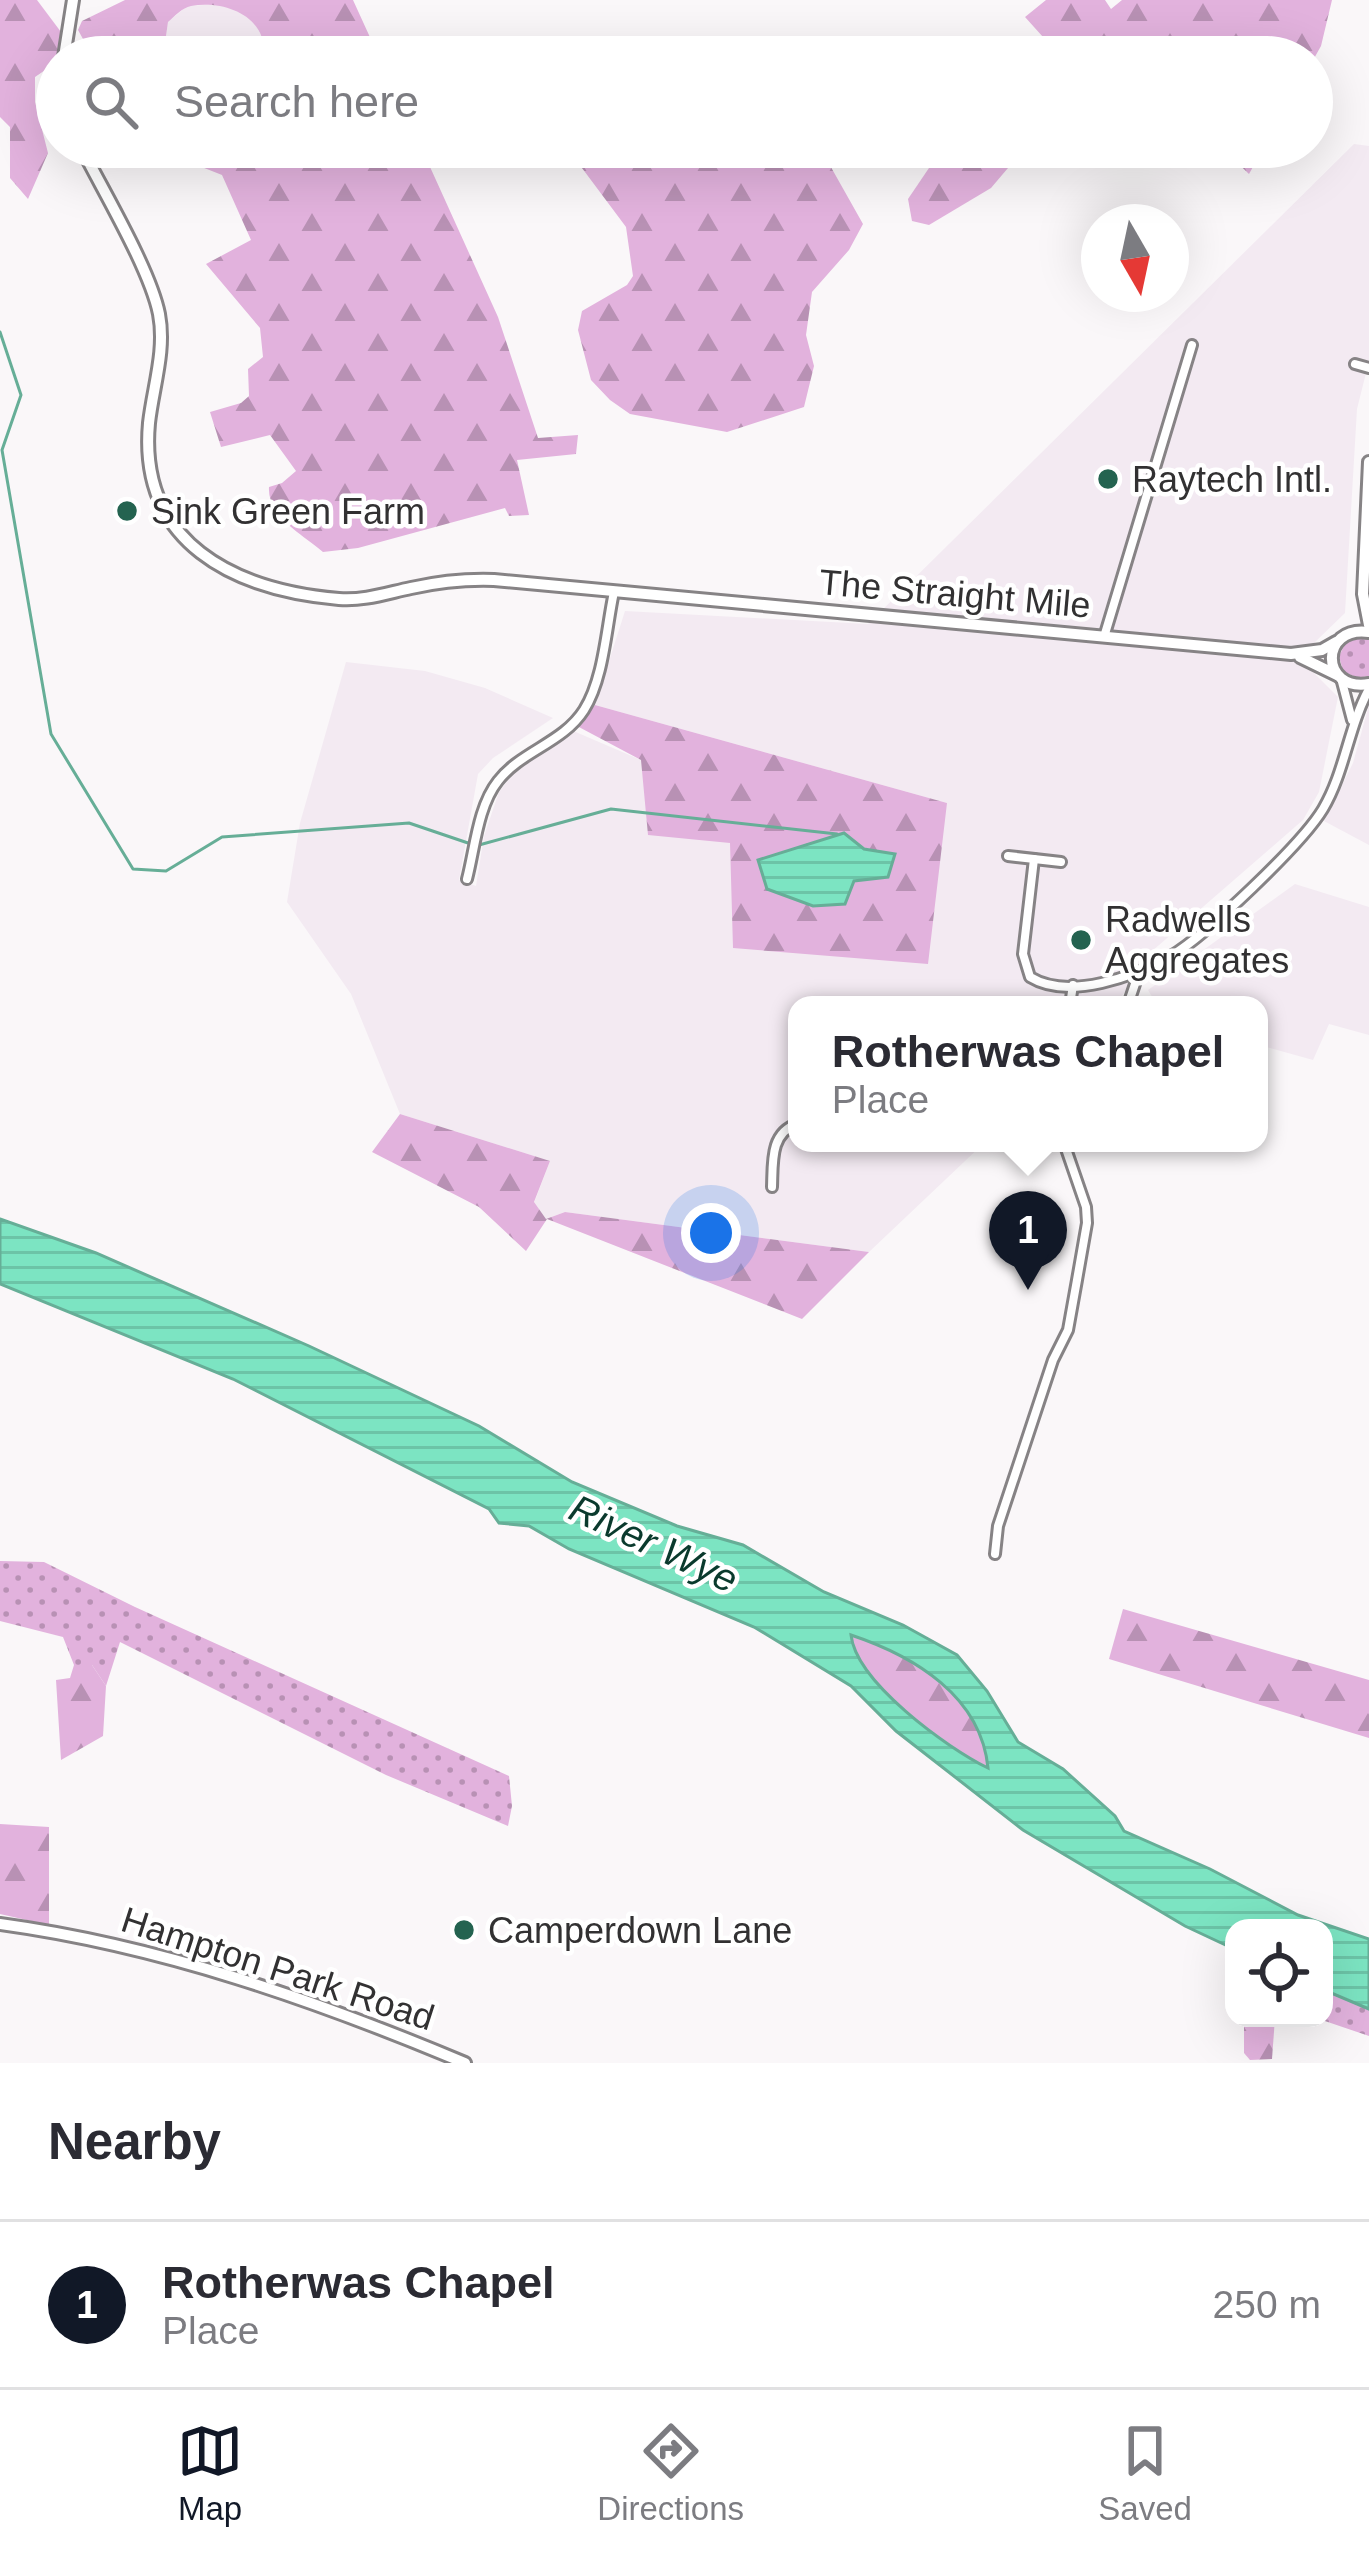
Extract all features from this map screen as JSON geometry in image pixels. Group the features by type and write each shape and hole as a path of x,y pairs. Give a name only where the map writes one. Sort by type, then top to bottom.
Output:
{"main road":[{"path":"67,36 73,0"},
{"name":"The Straight Mile","path":"91,168 158,312 161,352 149,420 149,466 160,509 202,556 248,577 335,599 478,579 1291,654 1322,650 1336,642"},
{"path":"1348,632 1369,628 1363,594 1369,462"},
{"path":"1339,677 1332,663 1336,642 1348,632 1363,594"},
{"name":"The Straight Mile","path":"1291,654 1356,686 1369,687"},
{"name":"Hampton Park Road","path":"0,1924 87,1936 157,1953 269,1989 465,2063"}],"street":[{"path":"1104,637 1192,345"},
{"path":"1355,364 1369,368"},
{"path":"467,879 484,808 498,780 583,712 593,692 614,592"},
{"path":"1339,677 1351,706 1352,728"},
{"path":"1034,859 1023,955 1025,970 1039,982 1094,984 1173,954 1316,820 1338,780 1369,687"},
{"path":"1008,856 1061,862"},
{"path":"1131,996 1139,970"},
{"path":"1071,996 1073,985"},
{"path":"772,1187 777,1140 788,1128"},
{"path":"994,1554 1005,1505 1053,1360 1068,1330 1087,1223 1083,1191 1066,1152"}],"shaded area":[{"path":"222,4 240,9 261,36 166,36 168,22 187,6"},
{"path":"1354,144 1369,146 1369,361 1357,409 1345,613 1314,643 1312,671 1338,697 1319,792 1303,820 1151,952 1122,996 788,996 788,1152 975,1152 869,1252 565,1212 546,1219 534,1203 550,1161 400,1114 351,994 287,902 300,823 346,662 425,671 485,688 553,718 493,758 478,774 459,880 476,886 484,836 499,792 512,775 571,730 641,760 947,803 595,705 625,611 868,624"},
{"path":"1369,705 1369,845 1324,821 1353,763"},
{"path":"1295,884 1369,907 1369,1035 1329,1024 1313,1060 1268,1048 1268,996 1152,996 1148,990"}],"green space":[{"path":"0,0 37,0 61,32 60,36 36,36 36,168 41,168 28,199 10,178 10,127 0,117"},
{"path":"125,0 353,0 369,36 261,36 242,14 204,5 179,12 168,22 166,36 81,36 82,21"},
{"path":"1046,0 1105,0 1111,9 1122,0 1332,0 1323,36 1042,36 1025,17"},
{"path":"204,168 431,168 498,317 538,438 578,435 576,454 517,460 529,515 509,516 505,508 358,548 323,552 287,524 274,507 269,487 296,471 270,435 221,447 210,412 249,396 248,369 263,357 260,328 206,264 251,240 222,175"},
{"path":"582,168 831,168 863,224 849,250 812,292 806,335 814,366 804,407 727,432 630,414 610,400 591,380 578,330 582,311 627,285 633,276 626,227"},
{"path":"929,168 1008,168 991,188 929,225 912,221 908,199"},
{"path":"1369,640 1369,676 1357,678 1343,671 1339,656 1346,642"},
{"path":"595,705 947,803 928,964 733,948 730,843 648,835 641,760 577,726"},
{"path":"400,1114 550,1161 534,1202 546,1219 565,1212 869,1252 802,1319 547,1219 526,1251 479,1207 372,1152"},
{"path":"0,1561 44,1562 509,1776 508,1826 386,1775 120,1642 106,1686 92,1665 74,1665 63,1637 0,1621"},
{"path":"1123,1609 1369,1680 1369,1738 1109,1659"},
{"path":"850,1635 921,1667 958,1699 983,1742 989,1769 928,1729 887,1694 857,1655"},
{"path":"74,1665 92,1665 106,1686 103,1736 61,1760 56,1680 70,1678"},
{"path":"0,1824 49,1827 49,1925 0,1914"},
{"path":"1333,1994 1369,2009 1369,2036 1333,2024"},
{"path":"1244,2027 1274,2027 1272,2059 1250,2060 1244,2053"}],"water":[{"path":"844,833 864,849 895,854 888,877 854,881 845,904 813,906 767,889 758,860"},
{"name":"River Wye","path":"0,1219 96,1253 309,1346 479,1426 572,1482 677,1526 743,1545 824,1592 903,1625 957,1655 987,1691 1018,1742 1063,1769 1115,1816 1124,1831 1310,1919 1225,1919 1225,1945 1185,1926 1023,1830 896,1731 851,1686 754,1627 569,1549 529,1526 499,1523 489,1509 233,1379 0,1284","holes":["851,1635 898,1655 941,1682 958,1700 983,1742 988,1768 906,1712 869,1673"]},
{"path":"1333,1927 1369,1939 1369,2009 1333,1994"}],"waterway":[{"path":"0,332 21,395 2,450 51,734 133,869 166,871 222,837 409,823 468,843"},
{"path":"479,845 611,809 837,834"}],"place":[{"name":"Raytech Intl.","path":"1108,479"},
{"name":"Sink Green Farm","path":"127,511"},
{"name":"Radwells Aggregates","path":"1081,940"},
{"name":"Rotherwas Chapel","path":"1028,1290"},
{"name":"Camperdown Lane","path":"464,1930"}]}
